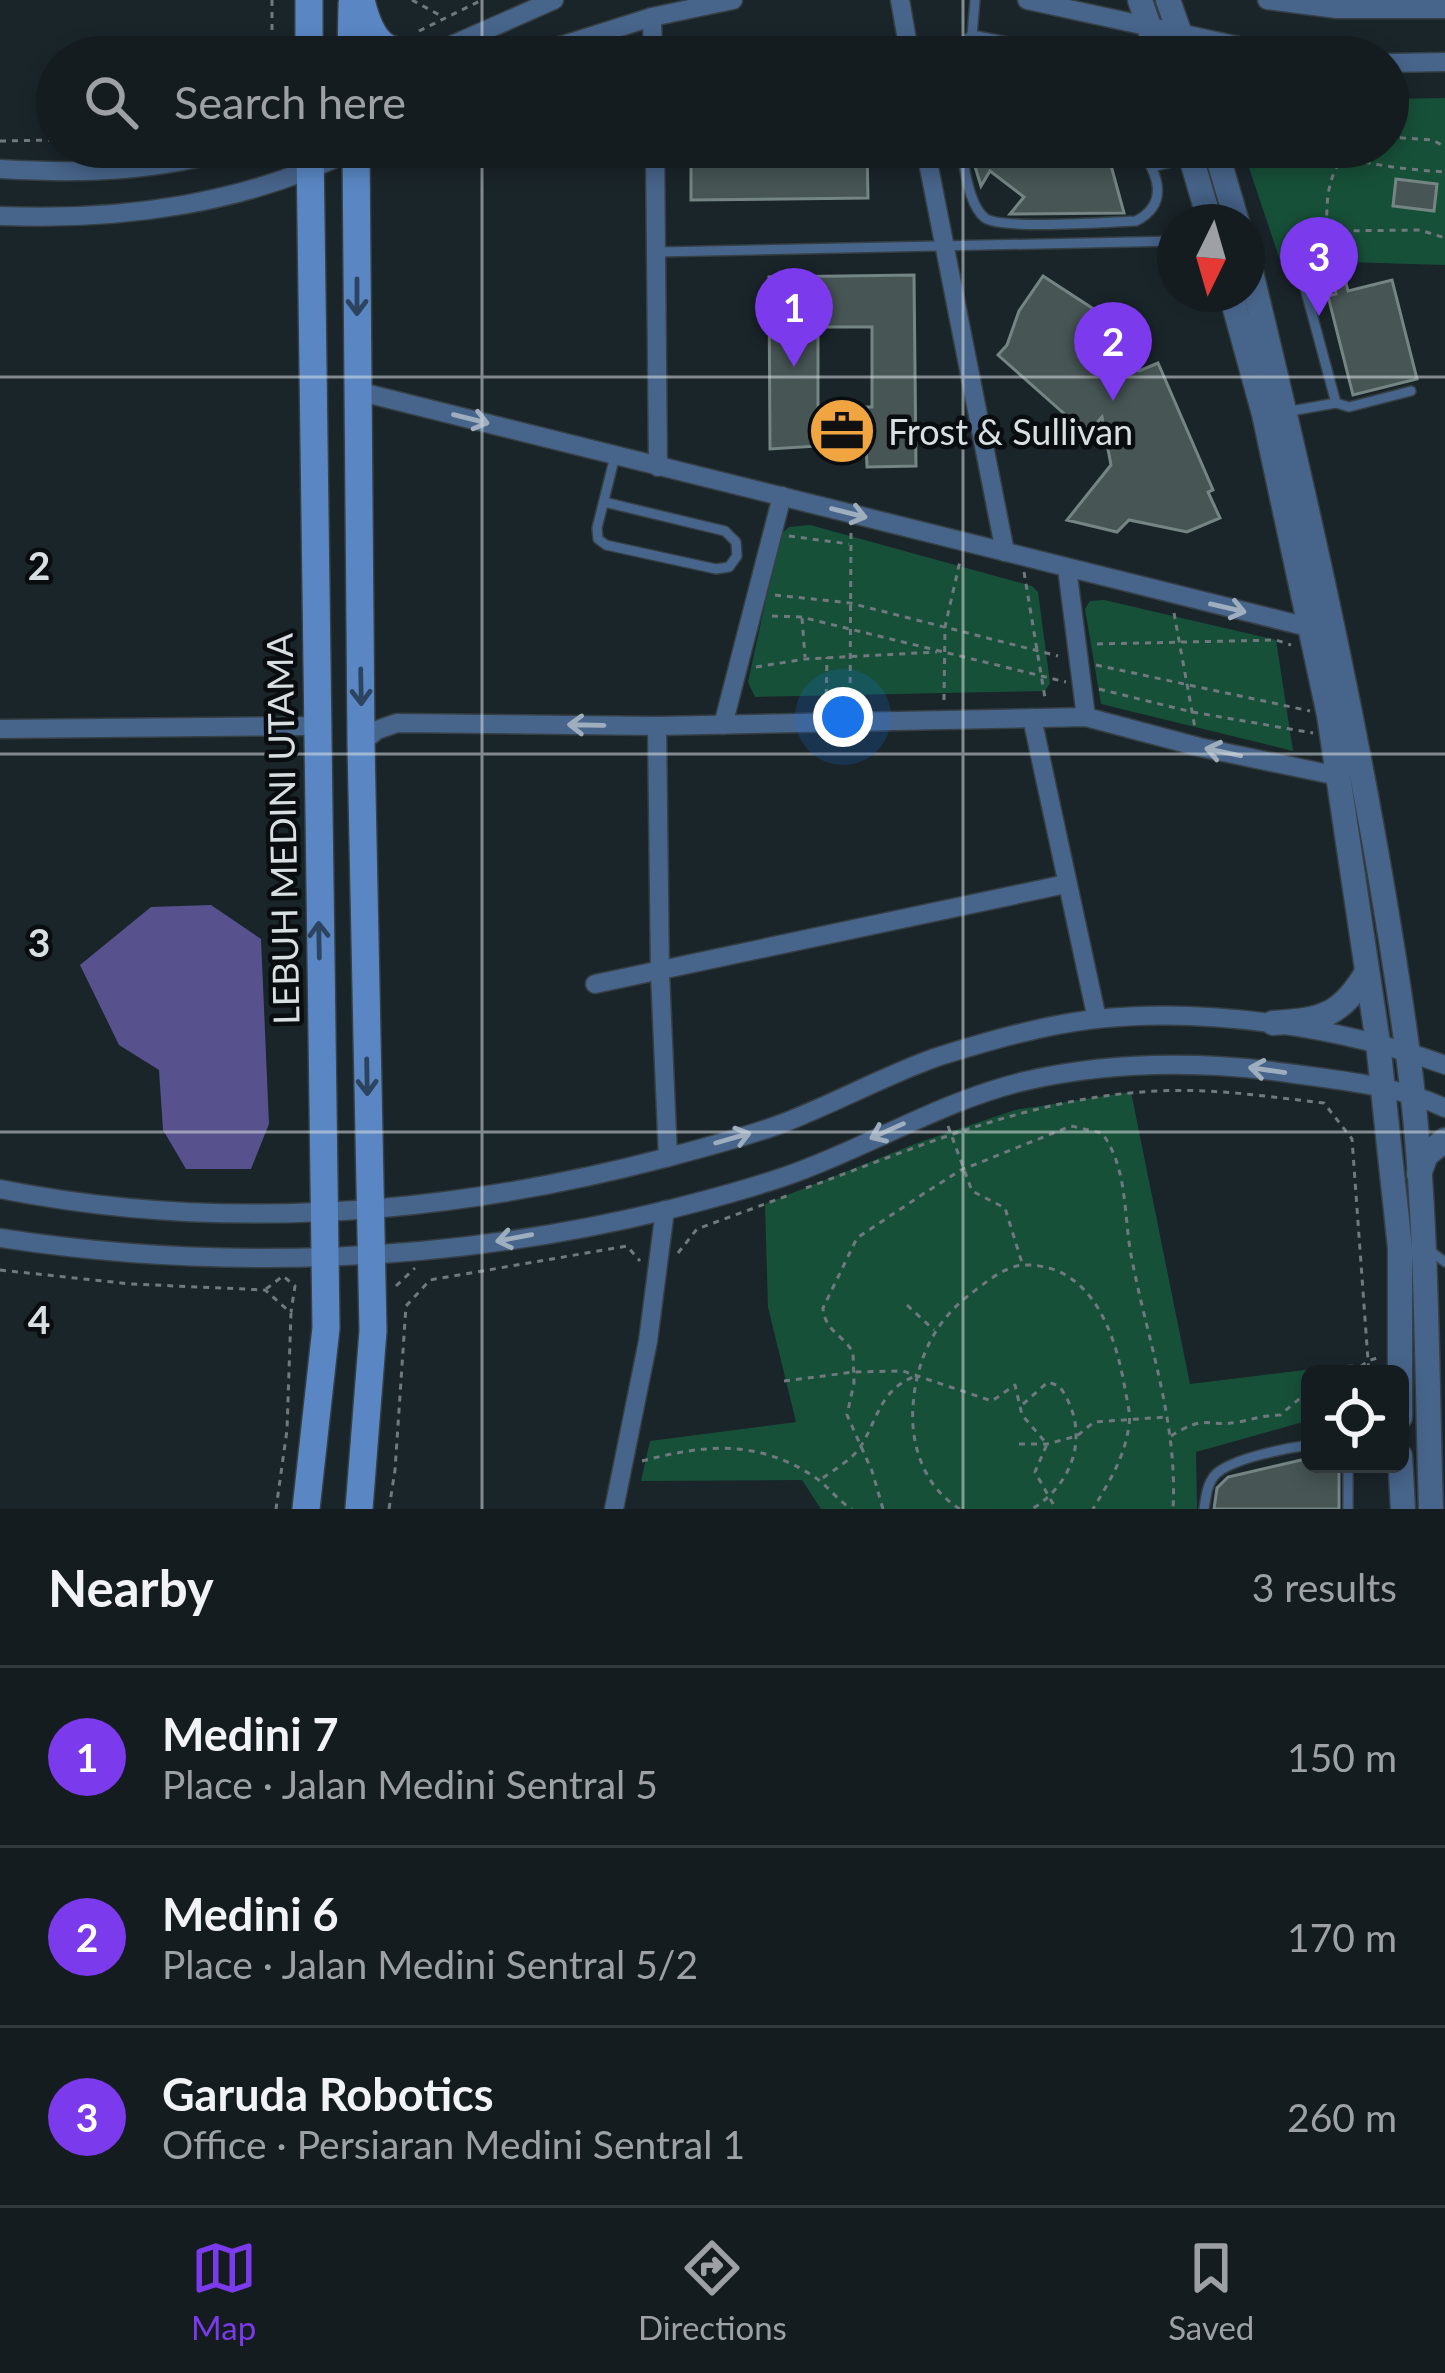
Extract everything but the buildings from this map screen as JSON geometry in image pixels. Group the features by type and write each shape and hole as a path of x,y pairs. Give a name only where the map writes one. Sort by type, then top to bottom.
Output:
{"main road":[{"path":"309,0 309,36"},
{"path":"356,0 372,36"},
{"path":"353,36 356,0"},
{"name":"LEBUH MEDINI UTAMA","path":"306,1509 326,1328 310,168"},
{"path":"357,168 371,1394 359,1509"}],"street":[{"path":"471,36 554,0"},
{"path":"592,36 733,0"},
{"path":"900,0 906,36"},
{"path":"1028,0 1150,27 1167,36"},
{"path":"1140,0 1153,36"},
{"path":"1168,0 1181,36"},
{"path":"1267,0 1337,10 1445,8"},
{"path":"652,17 652,36"},
{"path":"1409,63 1445,62"},
{"path":"0,169 103,172 125,168"},
{"path":"0,216 89,217 154,210 282,168"},
{"path":"656,168 658,467"},
{"path":"929,168 942,248 1013,554"},
{"path":"1194,168 1205,204"},
{"path":"1221,168 1232,204"},
{"path":"1236,312 1264,414 1331,726 1378,1043 1400,1248 1400,1365"},
{"path":"1261,312 1364,780 1407,1052 1419,1174 1435,1255 1432,1509"},
{"path":"358,391 1312,628"},
{"path":"723,725 782,496"},
{"path":"1067,568 1086,717"},
{"path":"361,743 377,730 398,723 657,726 1086,717 1338,776"},
{"path":"1040,718 1066,884 1097,1019"},
{"path":"0,729 316,726"},
{"path":"657,726 668,1157"},
{"path":"595,984 1066,884"},
{"path":"0,1190 244,1216 369,1209 509,1192 668,1157 778,1125 934,1058 1000,1039 1097,1019 1310,1021 1345,1005 1367,972"},
{"path":"1273,1023 1378,1043 1445,1065"},
{"path":"0,1238 185,1257 285,1260 482,1244 665,1210 790,1174 942,1107 1025,1081 1167,1064 1250,1068 1382,1089 1445,1108"},
{"path":"1419,1174 1426,1155 1445,1140"},
{"path":"614,1509 648,1341 665,1210"},
{"path":"1401,1473 1402,1509"}],"lane":[{"path":"975,0 972,35 977,36"},
{"path":"966,168 976,207 996,223 1136,221 1153,210 1157,197 1154,168"},
{"path":"658,252 1157,242"},
{"path":"1305,288 1336,403"},
{"path":"1285,412 1336,403 1349,407 1411,391"},
{"path":"604,502 725,531 736,542 737,556 729,567 716,569 606,545 598,539 597,528 615,456"},
{"path":"1204,1509 1208,1485 1218,1471 1301,1446"},
{"path":"1348,1473 1348,1509"},
{"path":"1432,1509 1445,1493"}],"path":[{"path":"272,0 272,36"},
{"path":"412,0 444,18"},
{"path":"408,36 482,0"},
{"path":"1409,138 1445,146"},
{"path":"0,141 36,140"},
{"path":"1338,168 1326,200 1327,231 1376,227 1420,230 1445,238"},
{"path":"1394,168 1445,172"},
{"path":"850,721 851,513"},
{"path":"789,536 851,544"},
{"path":"944,720 945,627 965,542"},
{"path":"1013,554 1042,677 1040,718"},
{"path":"755,591 850,603 1331,726"},
{"path":"1171,595 1199,747"},
{"path":"750,615 801,616 1192,712 1331,726"},
{"path":"801,616 806,658"},
{"path":"1095,644 1276,640 1318,654"},
{"path":"736,671 806,658 943,652"},
{"path":"826,721 827,657"},
{"path":"678,1253 697,1229 951,1135 1065,1102 1159,1090 1324,1103 1352,1139 1368,1365"},
{"path":"942,1107 961,1170 972,1191 1005,1208 1023,1265"},
{"path":"883,1509 847,1415 853,1352 825,1326 823,1307 857,1238 961,1170 1071,1126 1102,1133 1120,1170 1130,1252 1168,1417 1173,1509"},
{"path":"388,1509 406,1306 430,1280 627,1246 641,1263"},
{"path":"394,1293 409,1272 423,1264"},
{"path":"960,1509 947,1501 926,1474 913,1436 915,1377 950,1310 995,1276 1023,1265 1054,1271 1076,1285 1104,1311 1118,1345 1130,1421 1120,1461 1093,1509"},
{"path":"0,1270 131,1284 265,1290 291,1313"},
{"path":"265,1290 283,1276 295,1286 287,1430 276,1509"},
{"path":"908,1305 936,1331"},
{"path":"1361,1365 1400,1350"},
{"path":"784,1381 903,1371 992,1401 1015,1385 1022,1415 1047,1444"},
{"path":"820,1480 860,1449 881,1402 897,1384 915,1377"},
{"path":"1022,1404 1048,1382 1059,1386 1074,1414 1077,1436 1073,1461 1062,1484 1032,1509"},
{"path":"1169,1437 1200,1421 1234,1424 1262,1414 1280,1415 1301,1398"},
{"path":"1019,1444 1047,1444 1077,1436 1094,1422 1168,1417"},
{"path":"1047,1444 1035,1472 1056,1509"},
{"path":"642,1460 702,1447 736,1448 788,1462 820,1480 852,1509"}],"green space":[{"path":"1445,98 1445,265 1280,260 1265,204 1249,168 1409,168 1409,99"},
{"path":"810,525 1032,586 1038,592 1050,683 1045,691 755,697 748,682 780,535 789,527"},
{"path":"1104,600 1276,640 1293,751 1101,704 1085,609 1090,601"},
{"path":"1131,1092 1190,1384 1301,1370 1301,1423 1196,1452 1197,1509 821,1509 802,1480 641,1481 650,1441 796,1422 768,1307 765,1204 917,1143 1015,1110"}],"shaded area":[{"path":"211,905 261,939 269,1124 251,1169 186,1169 163,1130 159,1070 119,1045 80,965 151,907"}],"place":[{"name":"Garuda Robotics","path":"1319,316"},
{"name":"Medini 7","path":"794,367"},
{"name":"Medini 6","path":"1113,401"},
{"name":"Frost & Sullivan","path":"842,431"}]}
